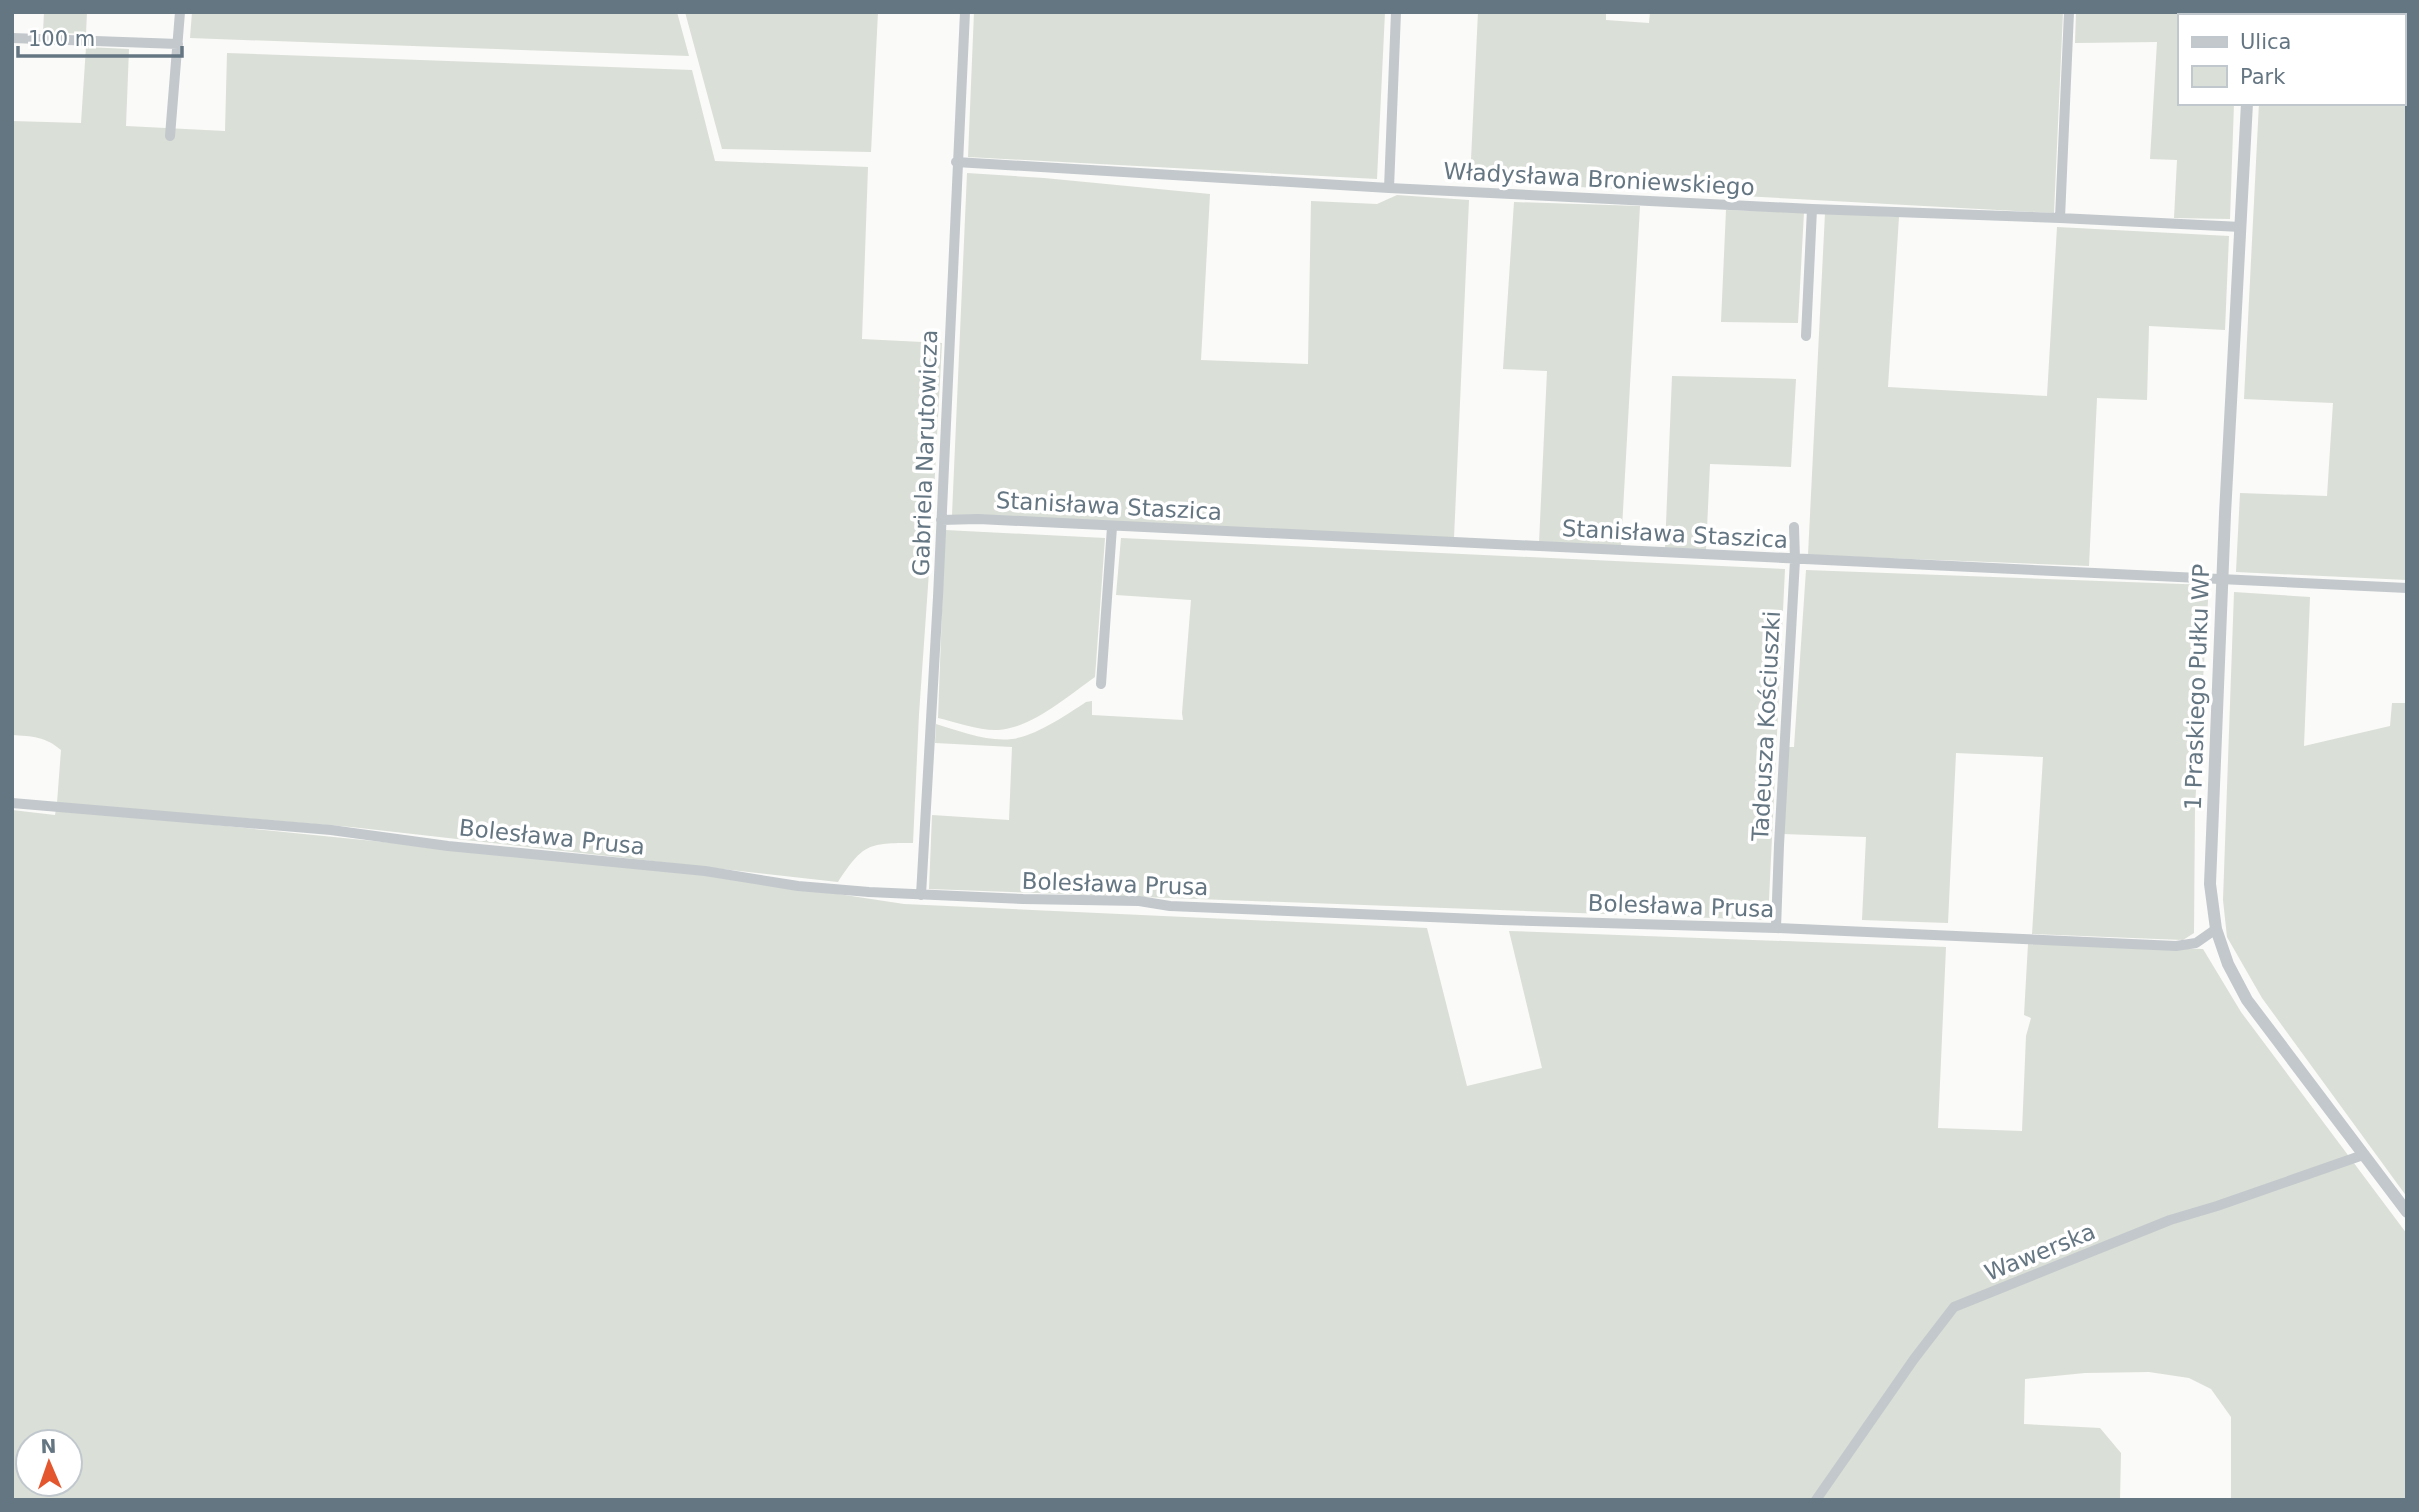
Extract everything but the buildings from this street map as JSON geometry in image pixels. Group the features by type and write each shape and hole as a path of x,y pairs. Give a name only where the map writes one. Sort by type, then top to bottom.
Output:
{"street":[{"path":"170,136 180,12"},
{"name":"Gabriela Narutowicza","path":"921,895 965,12"},
{"path":"1389,188 1396,12"},
{"path":"2060,218 2068,12"},
{"path":"12,38 178,44"},
{"name":"1 Praskiego Pułku WP","path":"2246,105 2211,900 2216,929 2228,964 2247,1000 2407,1212"},
{"name":"Władysława Broniewskiego","path":"957,162 1389,188 2241,227"},
{"path":"1806,336 1812,209"},
{"name":"Stanisława Staszica","path":"941,520 978,519 2407,588"},
{"path":"1101,684 1112,527"},
{"name":"Tadeusza Kościuszki","path":"1776,928 1795,560 1794,527"},
{"name":"Bolesława Prusa","path":"12,803 331,830 447,846 705,871 798,886 921,895 1139,901 1183,906 1502,920 1776,928 2176,946 2196,943 2216,929"},
{"name":"Wawerska","path":"1816,1500 1914,1359 1954,1307 2170,1220 2363,1155"}],"green space":[{"path":"44,12 87,12 86,34 43,32"},
{"path":"192,12 677,12 689,56 190,38"},
{"path":"685,12 878,12 871,152 722,149"},
{"path":"974,12 1385,12 1377,179 968,157"},
{"path":"1478,12 1606,12 1606,20 1649,23 1650,12 2063,12 2054,213 1470,181"},
{"path":"2076,12 2239,12 2178,14 2178,105 2234,105 2230,219 2174,218 2177,160 2150,159 2157,42 2075,43"},
{"path":"2407,12 2407,580 2236,572 2240,493 2327,496 2333,403 2244,399 2259,105 2405,105 2405,14 2263,14"},
{"path":"86,47 129,49 126,126 225,131 227,53 692,70 715,161 868,167 862,339 942,343 913,843 868,848 854,860 838,882 351,827 57,803 61,750 38,738 12,735 12,121 81,123"},
{"path":"967,173 1210,194 1201,360 1308,364 1311,201 1377,204 1397,195 1469,200 1454,538 952,515"},
{"path":"1514,202 1640,206 1621,546 1539,543 1547,371 1503,369"},
{"path":"1726,210 1804,212 1798,323 1721,322"},
{"path":"1825,213 1899,217 1888,387 2047,396 2057,227 2229,236 2225,330 2149,326 2147,400 2097,398 2089,566 1808,555"},
{"path":"1672,376 1796,379 1791,467 1710,464 1706,550 1665,549"},
{"path":"945,530 1105,538 1095,677 1049,710 1011,728 984,729 938,718"},
{"path":"1121,538 1785,569 1768,920 929,889 932,815 1009,820 1012,747 935,743 936,724 983,737 1012,739 1041,729 1092,701 1092,715 1183,720 1191,600 1116,595"},
{"path":"1806,570 2209,585 2195,806 2194,933 2183,940 2032,934 2043,757 1956,753 1948,923 1862,920 1866,837 1783,834 1788,747 1794,747"},
{"path":"2234,592 2310,597 2304,746 2390,726 2392,703 2407,703 2407,1197 2262,998 2227,937 2223,900"},
{"path":"56,809 712,875 904,904 1427,928 1467,1086 1542,1068 1509,931 1946,947 1938,1128 2022,1131 2026,1036 2031,1018 2024,1015 2028,944 2203,949 2241,1012 2407,1234 2407,1500 2231,1500 2231,1417 2211,1389 2189,1378 2149,1372 2085,1373 2025,1379 2024,1424 2100,1428 2121,1453 2120,1500 12,1500 12,810 55,815"}]}
